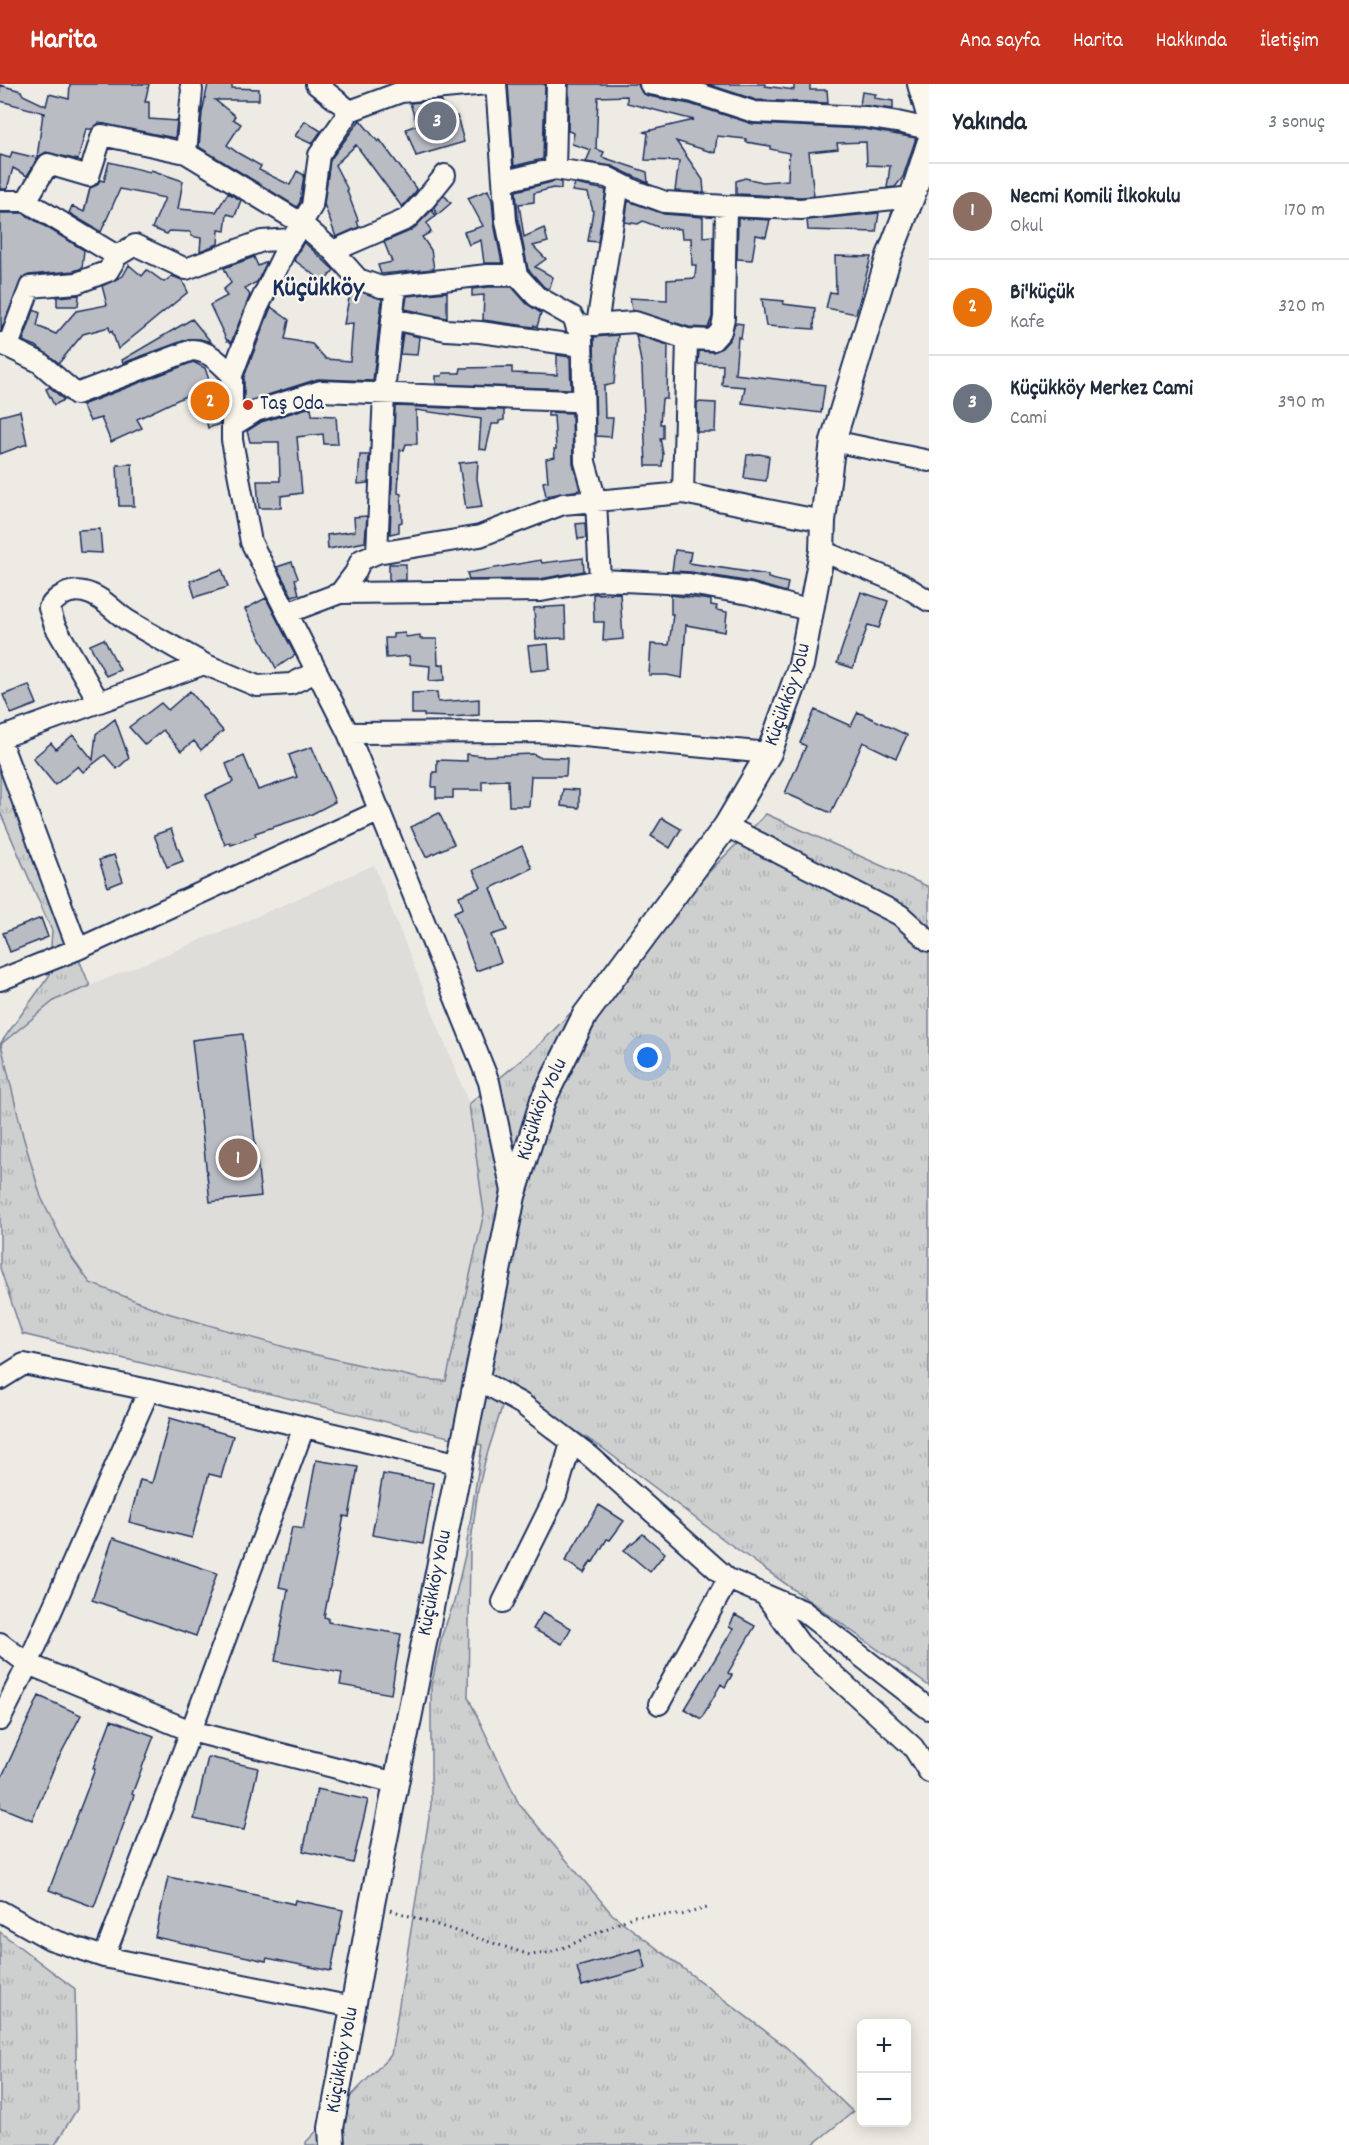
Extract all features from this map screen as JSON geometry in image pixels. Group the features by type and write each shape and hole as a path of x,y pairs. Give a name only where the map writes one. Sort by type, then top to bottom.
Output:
{"main road":[{"path":"920,84 929,115"},
{"name":"Küçükköy Yolu","path":"332,2145 331,2128 372,1904 513,1196 543,1100 585,1015 726,826 769,753 801,665 822,551 823,521 833,441 889,256 912,197 929,144"}],"street":[{"path":"186,153 192,90 190,84"},
{"path":"316,84 350,111"},
{"path":"487,84 401,92 350,111 319,155 312,206 296,231 256,311 232,375 231,426 251,542 348,733 489,1082 513,1196"},
{"path":"496,84 505,181 506,221 517,275 536,296 573,317 582,339 585,462 596,501 600,580"},
{"path":"555,169 557,84"},
{"path":"650,84 694,88 754,112 865,117 929,129"},
{"path":"26,201 48,164 89,176 102,135 186,153 296,231 333,251 358,279 381,287 487,275 517,275"},
{"path":"505,181 555,169 607,177 665,202 801,209 912,197"},
{"path":"333,251 407,219 445,175"},
{"path":"597,325 619,183"},
{"path":"0,201 26,201 117,256"},
{"path":"576,326 635,322 687,339 713,340 721,331 723,318 726,206"},
{"path":"232,375 203,350 192,350 76,394 39,362 4,344 30,287 77,284 108,271 117,256 135,244 186,269 296,231"},
{"path":"377,553 384,392 396,286"},
{"path":"392,319 446,330 480,332 582,346"},
{"path":"683,493 687,339"},
{"path":"231,426 256,411 321,391 572,401 583,399"},
{"path":"833,441 929,461"},
{"path":"340,592 361,560 377,553 480,536 562,504 683,493 823,521"},
{"path":"822,551 900,583 929,601"},
{"path":"287,614 340,592 541,591 600,580 689,584 749,594 811,610"},
{"path":"99,702 55,626 49,608 55,599 66,593 82,592 100,598 125,618 204,664 257,686 291,684 316,672"},
{"path":"78,949 0,739 204,664"},
{"path":"348,733 541,732 769,753"},
{"path":"0,980 78,949 380,811"},
{"path":"726,826 900,915 929,941"},
{"path":"0,1379 24,1364 149,1390 460,1464"},
{"path":"477,1379 522,1404 591,1457 728,1579 803,1611 929,1709"},
{"path":"0,1720 28,1664 149,1390"},
{"path":"104,1957 304,1427"},
{"path":"503,1602 556,1495 571,1443"},
{"path":"659,1704 728,1579"},
{"path":"765,1595 800,1644 913,1747 929,1772"},
{"path":"0,1643 28,1664 191,1731 396,1783"},
{"path":"0,1911 50,1939 104,1957 353,2007"}],"path":[{"path":"372,1904 530,1955 549,1953 568,1946 634,1916 681,1915 706,1908"}],"shaded area":[{"path":"374,865 469,1104 484,1213 434,1434 22,1334 0,1268 0,1044 55,1000 235,926"}],"green space":[{"path":"0,768 90,986 55,1000 1,1044 23,1136 41,1197 70,1255 90,1283 164,1312 295,1350 422,1379 446,1381 484,1213 469,1104 540,1044 766,814 929,887 929,1686 727,1542 601,1447 508,1388 478,1490 470,1549 468,1697 519,1804 612,1914 786,2047 853,2112 812,2145 306,2145 306,2142 391,2055 431,1805 431,1687 442,1635 454,1602 465,1555 482,1445 22,1334 0,1268 0,1044 49,976 52,931 0,812"},
{"path":"0,1932 75,1989 77,2109 55,2145 0,2145"}],"building":[{"path":"70,84 149,84 145,102 149,102 149,119 177,121 175,138 99,123 92,129 86,129 78,160 46,152 38,157 27,176 13,168 7,189 0,189 0,155 10,158 12,152 37,158 43,113 45,113 0,101 0,85 21,91 23,95 46,106 49,94 69,99"},
{"path":"208,84 232,84 232,88 259,89 259,100 215,100 235,116 233,119 241,124 227,145 261,166 259,170 290,185 297,171 304,175 300,202 297,207 199,147 202,113"},
{"path":"508,84 545,84 543,159 514,166"},
{"path":"569,84 638,84 642,93 648,96 690,104 753,124 864,129 916,138 903,177 895,187 887,188 890,166 867,165 866,142 837,143 838,149 809,152 814,196 801,197 736,194 736,181 745,178 763,182 788,180 789,153 770,149 770,146 746,142 746,139 717,136 715,153 676,141 703,180 704,193 675,191 679,161 645,160 648,133 643,132 694,120 627,103 627,96 598,97 596,149 604,152 602,157 647,172 648,183 612,166 586,162 591,150 572,144 574,133 568,131"},
{"path":"707,84 765,84 765,86 794,90 794,84 810,84 810,90 827,90 828,103 756,100"},
{"path":"862,92 876,94 874,98 893,101 893,109 860,105"},
{"path":"441,100 448,117 457,116 464,142 416,156 406,129 417,125 410,103"},
{"path":"360,120 378,142 380,140 417,190 402,207 356,145 335,165 348,190 359,227 336,237 324,204 330,160"},
{"path":"305,121 321,131 312,144 295,136"},
{"path":"109,162 150,172 151,170 183,181 178,209 216,212 228,193 241,200 235,216 227,214 225,231 219,230 218,244 200,251 201,238 191,236 191,232 169,231 167,234 152,228 165,198 120,189 101,232 69,213 72,206 84,212 90,188 97,185 100,180 104,181"},
{"path":"556,181 561,182 561,189 553,188 534,193 534,202 519,204 524,237 544,228 548,242 533,246 546,259 535,267 553,277 549,290 528,269 518,219 516,191"},
{"path":"575,184 606,190 598,242 588,241 593,211 588,193 572,191"},
{"path":"488,190 492,200 502,263 484,263 481,240 469,245 464,232 483,226 468,198"},
{"path":"444,195 451,203 437,215 434,207"},
{"path":"628,201 664,214 703,217 703,237 713,236 712,317 708,328 689,327 632,310 630,298 667,300 667,280 695,278 696,265 692,265 691,238 682,238 681,229 658,227 643,221 638,224 625,222"},
{"path":"432,210 436,216 427,223 431,232 422,237 431,250 434,269 381,274 378,265 392,262 384,242 412,230"},
{"path":"0,213 23,213 84,250 82,268 74,271 29,275 22,278 1,331"},
{"path":"879,213 876,232 808,230 807,220"},
{"path":"738,218 770,220 766,237 756,235 752,260 737,259"},
{"path":"304,242 334,270 324,282 294,260"},
{"path":"835,256 871,257 856,314 826,308 830,292 836,293"},
{"path":"254,257 258,266 267,262 257,282 245,288 250,295 231,343 227,341 210,305 227,296 223,290 231,283 224,268"},
{"path":"129,265 142,276 147,270 164,282 172,276 182,280 188,292 118,349 109,327 83,334 59,363 36,346 23,341 34,310 40,313 37,326 56,334 76,311 107,305 102,286 123,276"},
{"path":"512,287 527,304 541,313 537,327 483,320 484,295 472,296 472,289"},
{"path":"351,288 382,299 373,381 318,379 244,404 244,377 271,307 289,320 285,339 312,344 326,359 350,361 353,323 344,324"},
{"path":"447,292 447,318 405,309 407,296"},
{"path":"79,295 78,306 57,306 57,297"},
{"path":"762,299 815,308 814,329 766,326"},
{"path":"192,319 211,342 188,339 123,363 122,360"},
{"path":"735,323 743,324 741,338 738,337 735,374 825,385 821,413 742,403 745,387 722,385 723,365 698,364 699,351 713,352 722,348 730,339"},
{"path":"403,333 419,337 417,355 400,354"},
{"path":"618,335 614,384 604,386 605,418 613,418 611,437 596,436 594,337"},
{"path":"636,335 668,345 667,399 662,399 660,424 663,424 663,438 660,438 663,454 662,466 646,466 642,367"},
{"path":"557,355 570,357 571,389 436,384 436,376 442,376 443,373 460,373 461,368 512,367 512,373 557,375"},
{"path":"193,362 205,368 218,407 220,424 208,428 204,410 200,412 194,392 137,419 142,428 111,442 101,418 90,421 82,405"},
{"path":"50,387 64,400 54,405 46,389"},
{"path":"697,402 716,403 715,432 697,432"},
{"path":"395,406 504,410 504,420 499,421 499,424 492,424 486,450 479,449 481,419 416,410 417,444 406,444 404,450 400,450 398,493 401,494 402,522 399,523 399,532 390,534"},
{"path":"311,407 312,415 336,416 338,444 324,444 323,434 297,437 302,493 281,496 281,508 259,508 257,481 280,481 279,442 250,442 247,431 261,422"},
{"path":"20,411 27,444 0,454 0,416"},
{"path":"548,412 572,413 573,463 580,490 546,496 543,482 548,481 546,459 555,457 554,449 556,449 554,416 548,416"},
{"path":"360,455 369,455 368,483 358,484"},
{"path":"747,455 769,456 766,481 744,478"},
{"path":"478,461 477,479 482,507 466,509 459,463"},
{"path":"132,464 134,506 119,506 117,465"},
{"path":"367,516 365,542 328,549 327,535 355,531 354,517"},
{"path":"585,523 586,538 578,539 576,524"},
{"path":"100,529 102,553 80,552 78,530"},
{"path":"675,550 691,552 689,563 768,575 768,578 788,583 786,592 751,582 672,571"},
{"path":"583,558 584,571 540,579 469,580 467,573 541,560 542,563"},
{"path":"292,562 298,578 295,579 299,594 292,596 277,567"},
{"path":"389,564 406,564 406,580 389,581"},
{"path":"222,569 228,587 195,597 190,581"},
{"path":"861,592 888,601 879,628 868,625 853,668 837,663"},
{"path":"620,593 623,639 603,641 604,622 594,622 593,594"},
{"path":"671,595 711,600 711,605 717,606 716,610 727,612 725,632 686,625 682,679 667,675 649,675 651,644 669,645 673,614 671,614"},
{"path":"266,598 295,655 276,668 245,609"},
{"path":"565,606 566,638 536,639 534,608"},
{"path":"405,633 406,637 420,635 420,639 437,639 438,665 444,664 445,680 429,681 430,666 410,664 409,656 386,658 385,638 393,638 393,634"},
{"path":"104,639 120,670 106,676 90,645"},
{"path":"548,644 550,669 531,671 528,646"},
{"path":"29,685 37,704 11,714 3,695"},
{"path":"190,691 223,731 201,750 194,741 181,751 163,730 145,745 129,727 161,703 168,710"},
{"path":"437,692 438,702 479,699 479,715 450,717 412,714 412,693"},
{"path":"815,710 851,726 858,712 907,735 896,758 863,742 831,813 785,793 806,746 800,743"},
{"path":"115,719 129,758 117,769 105,755 83,772 78,766 55,785 33,758 51,743 56,749 73,735 93,760 96,734"},
{"path":"312,747 335,802 310,815 255,833 256,836 231,845 230,842 225,845 206,795 233,782 226,764 244,756 258,790 297,777 289,755"},
{"path":"467,754 482,756 533,754 539,757 567,758 566,776 531,776 529,806 509,806 508,780 482,781 482,790 453,790 453,798 436,798 436,787 432,787 433,772 437,772 437,760 467,761"},
{"path":"563,789 579,790 579,808 561,806"},
{"path":"439,813 454,844 426,857 411,827"},
{"path":"662,818 681,829 670,848 651,836"},
{"path":"171,829 183,861 167,867 154,835"},
{"path":"522,846 532,868 491,888 507,930 491,935 501,962 476,971 454,912 463,908 459,896 481,887 473,870"},
{"path":"114,855 123,881 108,887 99,860"},
{"path":"41,918 48,937 10,952 3,933"},
{"path":"243,1034 261,1196 210,1202 192,1040"},
{"path":"170,1418 233,1436 221,1477 209,1474 192,1538 129,1522 140,1480 152,1483"},
{"path":"316,1460 358,1467 349,1517 344,1516 324,1617 328,1618 328,1622 401,1634 391,1694 340,1685 342,1673 275,1661 288,1589 279,1587 292,1527 303,1529"},
{"path":"383,1474 434,1483 423,1544 372,1535"},
{"path":"599,1505 624,1521 610,1540 607,1539 584,1573 565,1561"},
{"path":"643,1534 665,1553 650,1572 624,1550"},
{"path":"113,1538 217,1573 196,1636 92,1600"},
{"path":"543,1612 571,1628 562,1644 533,1629"},
{"path":"735,1615 755,1626 728,1673 732,1675 725,1687 721,1684 701,1719 685,1709 733,1629 729,1627"},
{"path":"39,1696 81,1715 56,1763 32,1820 0,1807 0,1781"},
{"path":"111,1720 154,1736 94,1907 49,1890"},
{"path":"208,1757 258,1768 244,1830 194,1819"},
{"path":"317,1789 368,1800 353,1863 303,1851"},
{"path":"168,1877 294,1904 295,1900 343,1910 331,1971 267,1958 266,1961 155,1937"},
{"path":"641,1949 646,1968 582,1986 577,1967"}],"place":[{"name":"Küçükköy Merkez Cami","path":"437,121"},
{"name":"Bi'küçük","path":"210,401"},
{"name":"Taş Oda","path":"248,405"},
{"name":"Necmi Komili İlkokulu","path":"238,1158"}],"district":[{"name":"Küçükköy","path":"318,289"}]}
